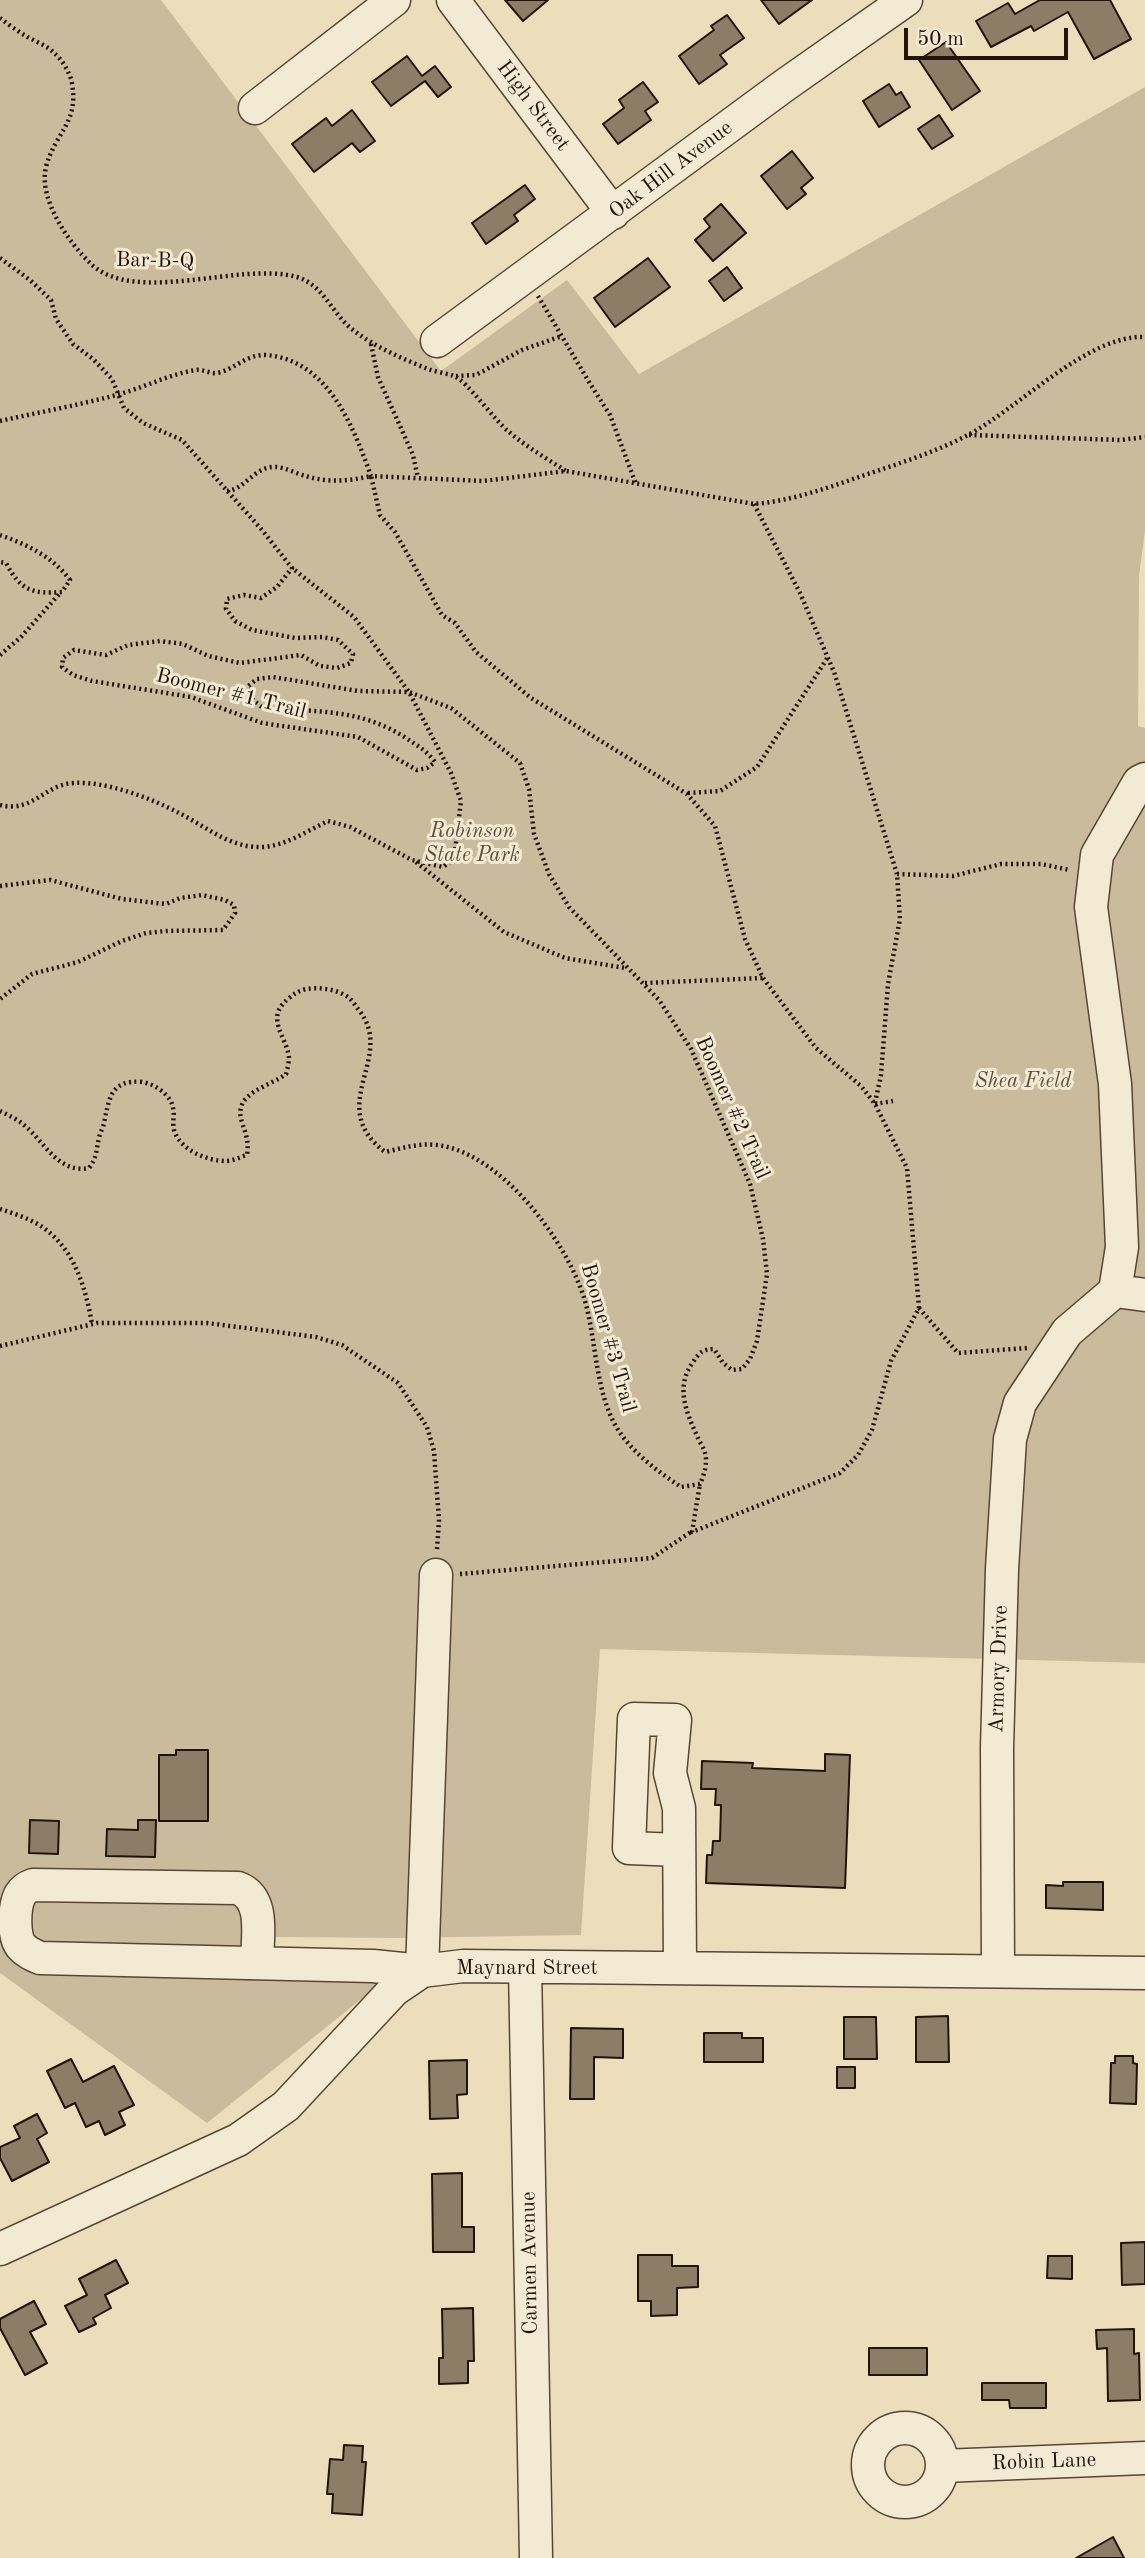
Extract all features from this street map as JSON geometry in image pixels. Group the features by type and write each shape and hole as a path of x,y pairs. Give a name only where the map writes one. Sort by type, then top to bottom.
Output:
{"street":[{"path":"255,108 394,0"},
{"name":"High Street","path":"453,0 612,213"},
{"name":"Oak Hill Avenue","path":"437,341 818,61 906,0"},
{"path":"1130,1293 1122,1247 1115,1084 1091,907 1097,855 1139,782 1145,779"},
{"name":"Armory Drive","path":"998,1972 997,1748 1002,1569 1010,1438 1020,1403 1067,1332 1130,1293"},
{"path":"257,1963 257,1905 247,1891 238,1888 33,1885 25,1888 19,1896 16,1934 20,1945 40,1958 373,1966 422,1971 436,1576"},
{"path":"679,1850 680,1968"},
{"name":"Maynard Street","path":"0,2249 216,2151 261,2126 286,2106 394,1990 422,1971 451,1966 1145,1973"},
{"name":"Carmen Avenue","path":"525,1967 536,2558"},
{"name":"Robin Lane","path":"942,2466 1145,2458"}],"path":[{"name":"Bar-B-Q","path":"0,18 23,35 54,52 70,74 75,99 72,116 46,168 48,196 64,234 91,264 106,276 127,281 168,281 264,273 295,276 313,283 340,319 371,343 428,369 456,376"},
{"path":"0,258 51,300 56,319 72,344 93,359 112,379 124,408 143,423 182,440 292,568 354,617 409,692 451,773 461,801 454,859 443,867 412,860"},
{"path":"526,277 610,415 636,484"},
{"path":"456,376 475,375 522,350 562,336"},
{"path":"227,491 233,491 257,473 275,467 322,481 350,481 371,477 483,481 566,471 754,504 771,503 822,489 922,455 968,435 1060,372 1105,345 1130,337 1145,337"},
{"path":"371,343 378,377 413,454 418,478"},
{"path":"0,421 119,394 198,369 216,373 245,359 265,355 296,363 326,385 337,400 363,453 380,515 395,532 442,615 455,623 476,652 531,698 687,794 715,826 745,939 763,978 816,1048 861,1086 875,1104 907,1168 919,1308 891,1360 872,1430 858,1455 840,1473 691,1532 652,1558 436,1576 439,1521 433,1451 427,1427 398,1383 342,1345 316,1337 207,1323 92,1324 0,1346"},
{"path":"456,376 508,432 566,471"},
{"path":"968,435 1121,440 1145,436"},
{"path":"754,504 800,593 828,657 897,874 900,919 888,984 881,1075 875,1104"},
{"path":"0,535 15,540 59,565 70,580 21,637 0,655"},
{"path":"0,562 6,563 23,587 41,593 62,592"},
{"name":"Boomer #1 Trail","path":"292,568 277,587 261,598 244,595 227,599 226,609 235,621 252,630 295,638 322,637 338,640 352,654 351,663 337,668 320,666 301,655 240,663 208,656 183,644 160,641 128,645 106,655 74,650 63,658 62,667 73,675 93,681 191,697 262,723 358,737 416,770 427,768 435,762 427,751 388,727 349,713 263,708 253,701 247,687 257,679 273,677 358,691 409,692"},
{"path":"687,794 720,791 757,767 828,657"},
{"name":"Boomer #2 Trail","path":"409,692 451,708 520,763 529,789 534,834 549,874 569,907 659,1000 691,1049 750,1184 767,1274 757,1341 750,1359 742,1369 732,1370 723,1363 714,1349 705,1349 685,1374 682,1387 684,1402 706,1453 705,1470 700,1485"},
{"path":"0,805 9,807 32,803 51,789 73,783 83,784 153,800 215,835 240,845 262,847 283,844 328,821 350,827 412,860 504,932 565,958 627,969"},
{"path":"897,874 953,876 1001,864 1041,864 1095,875"},
{"path":"0,886 50,880 122,899 166,904 180,898 202,895 225,900 234,905 235,913 223,930 146,933 122,941 78,962 32,974 0,999"},
{"path":"645,983 763,978"},
{"name":"Boomer #3 Trail","path":"0,1111 24,1125 55,1158 67,1166 81,1170 89,1168 95,1161 108,1100 113,1091 124,1085 142,1082 163,1091 173,1105 174,1129 183,1143 200,1156 228,1161 247,1155 249,1143 239,1114 243,1101 260,1087 274,1083 286,1074 289,1058 276,1020 281,1005 298,991 320,987 349,997 365,1017 371,1046 358,1097 360,1122 371,1142 384,1152 417,1144 440,1146 468,1157 504,1178 528,1203 569,1259 585,1302 602,1390 613,1421 632,1448 681,1487 700,1485"},
{"path":"875,1104 893,1101"},
{"path":"0,1209 45,1229 59,1242 71,1258 88,1294 92,1324"},
{"path":"919,1308 958,1353 1059,1345"},
{"path":"691,1532 700,1485"}],"green space":[{"name":"Robinson State Park","path":"0,0 161,0 441,371 567,280 639,374 1145,87 1145,531 1139,576 1138,726 1145,728 1145,1663 600,1649 581,1935 271,1937 257,1962 385,1980 207,2123 0,1973"}],"building":[{"path":"505,0 548,0 523,21"},
{"path":"761,0 812,0 779,24"},
{"path":"1040,0 1110,0 1131,39 1094,59 1068,12 1034,31 1031,26 991,47 976,21 1008,3 1015,14"},
{"path":"727,15 744,38 720,55 727,64 699,84 679,56 714,30 711,26"},
{"path":"946,42 980,91 952,110 919,60"},
{"path":"407,56 422,76 435,66 451,87 438,97 425,81 391,106 372,82"},
{"path":"643,82 658,102 645,111 651,120 618,144 603,124 624,108 619,100"},
{"path":"889,84 896,95 901,92 910,107 879,127 863,101"},
{"path":"352,110 375,141 360,152 352,143 314,172 292,144 326,118 332,126"},
{"path":"939,115 953,136 932,149 918,129"},
{"path":"792,151 813,178 801,188 806,194 787,209 761,176"},
{"path":"525,185 535,199 514,215 518,221 486,244 472,223"},
{"path":"721,204 746,233 713,261 695,240 710,227 704,219"},
{"path":"648,258 670,287 615,327 594,298"},
{"path":"727,267 742,288 724,301 709,281"},
{"path":"176,1750 208,1750 208,1821 159,1821 159,1755 176,1755"},
{"path":"825,1754 850,1755 845,1888 706,1883 707,1855 712,1855 713,1841 720,1841 721,1805 715,1805 716,1789 701,1789 702,1761 753,1763 752,1768 825,1771"},
{"path":"30,1820 59,1821 58,1854 29,1853"},
{"path":"138,1820 156,1820 155,1857 106,1856 107,1829 138,1830"},
{"path":"1063,1882 1103,1882 1103,1910 1046,1908 1046,1885 1063,1886"},
{"path":"948,2016 949,2062 916,2062 916,2017"},
{"path":"844,2017 876,2017 877,2059 844,2059"},
{"path":"571,2028 623,2029 623,2058 594,2057 594,2099 570,2099"},
{"path":"704,2033 742,2033 742,2038 763,2038 763,2062 704,2062"},
{"path":"1115,2056 1133,2056 1133,2063 1137,2064 1136,2104 1110,2103 1111,2063 1115,2063"},
{"path":"71,2059 83,2082 114,2066 134,2105 119,2112 125,2125 105,2135 99,2121 86,2127 75,2103 65,2108 47,2071"},
{"path":"467,2060 467,2094 457,2095 458,2118 430,2119 429,2061"},
{"path":"837,2067 855,2067 855,2088 837,2088"},
{"path":"37,2114 47,2133 37,2139 49,2162 12,2181 0,2158 0,2147 20,2138 14,2126"},
{"path":"462,2173 462,2227 474,2227 474,2252 433,2252 432,2174"},
{"path":"1145,2242 1145,2284 1122,2285 1121,2243"},
{"path":"638,2255 672,2255 672,2266 698,2266 698,2287 677,2288 677,2315 651,2316 651,2301 638,2301"},
{"path":"1048,2256 1072,2256 1072,2279 1047,2278"},
{"path":"116,2260 128,2283 105,2295 111,2308 93,2318 96,2324 79,2332 65,2306 87,2295 79,2279"},
{"path":"34,2301 46,2324 30,2332 47,2363 25,2375 0,2328 0,2319"},
{"path":"473,2308 474,2361 468,2361 468,2383 439,2384 439,2358 443,2358 442,2309"},
{"path":"1134,2329 1134,2354 1139,2353 1140,2400 1108,2401 1107,2348 1097,2349 1096,2330"},
{"path":"869,2348 927,2348 927,2375 869,2375"},
{"path":"982,2383 1046,2383 1046,2408 1010,2408 1009,2400 982,2400"},
{"path":"344,2445 363,2446 362,2462 366,2462 362,2515 332,2513 333,2494 327,2494 330,2459 343,2460"},
{"path":"1113,2537 1124,2558 1076,2558"}],"park label":[{"name":"Shea Field","path":"1023,1081"}]}
